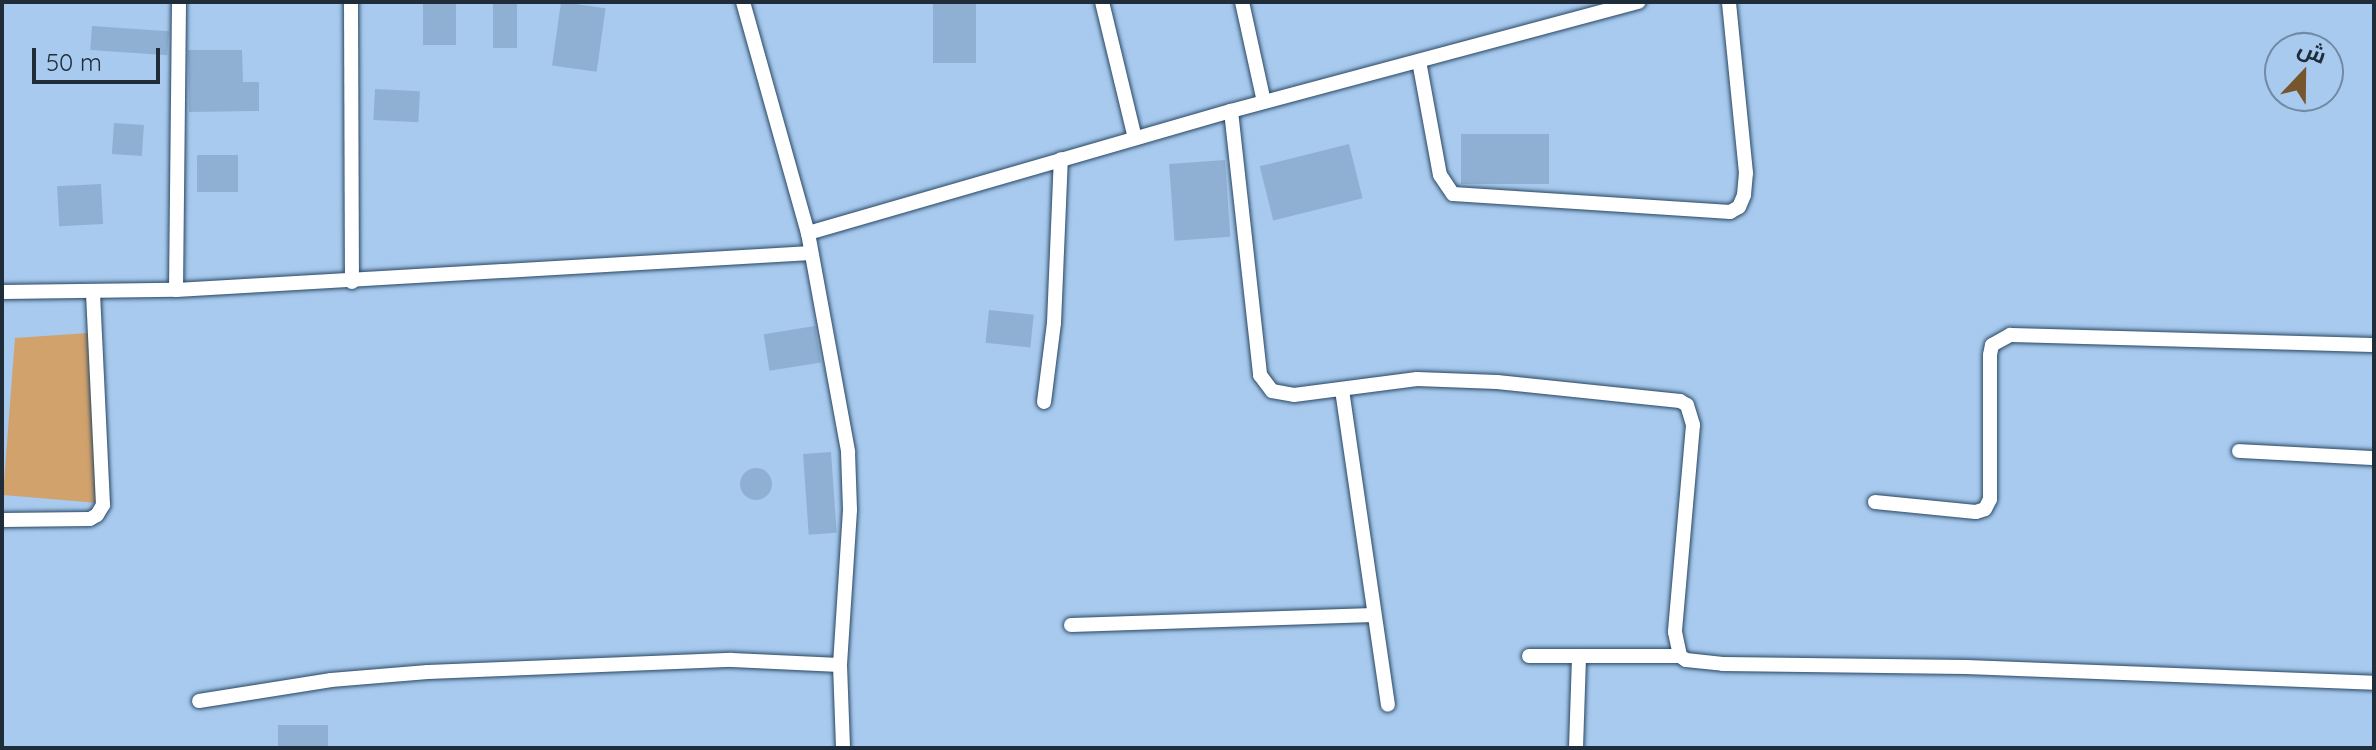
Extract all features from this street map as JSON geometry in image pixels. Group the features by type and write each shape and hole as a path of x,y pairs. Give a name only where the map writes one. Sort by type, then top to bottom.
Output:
{"street":[{"path":"176,290 179,2"},
{"path":"351,2 352,282"},
{"path":"743,2 808,233 848,452 850,510 840,665 843,748"},
{"path":"1102,2 1135,138"},
{"path":"1242,2 1264,102"},
{"path":"808,233 1231,111 1639,2"},
{"path":"1419,61 1440,175 1453,194 1730,212 1739,207 1744,195 1746,173 1729,2"},
{"path":"1231,111 1260,375 1272,391 1280,395 1342,390 1417,379 1497,382 1680,401 1687,405 1693,425 1675,632 1680,656"},
{"path":"1044,402 1054,323 1061,159"},
{"path":"2,292 176,290 352,282 811,253"},
{"path":"2,520 90,519 97,515 103,505 93,291"},
{"path":"1875,502 1976,512 1985,509 1990,499 1990,355 1992,345 2010,335 2374,345"},
{"path":"1342,390 1388,705"},
{"path":"2239,451 2374,458"},
{"path":"1071,625 1374,615"},
{"path":"1529,656 1680,656 1694,662 1723,664 1982,667 2374,683"},
{"path":"1576,748 1579,656"},
{"path":"199,701 331,680 428,672 732,660 840,665"}],"shaded area":[{"path":"88,333 98,503 3,495 15,338"}],"building":[{"path":"423,2 456,2 456,45 423,45"},
{"path":"493,2 517,2 517,48 493,48"},
{"path":"561,2 606,8 597,72 552,65"},
{"path":"933,2 976,2 976,63 933,63"},
{"path":"92,26 169,31 167,55 90,50"},
{"path":"188,50 242,50 243,82 259,82 259,111 189,112"},
{"path":"375,89 420,91 418,122 373,120"},
{"path":"114,123 144,125 142,156 112,154"},
{"path":"1461,134 1549,134 1549,184 1461,184"},
{"path":"1349,144 1363,198 1273,221 1260,166"},
{"path":"197,155 238,155 238,192 197,192"},
{"path":"1225,160 1230,237 1175,241 1169,164"},
{"path":"101,184 103,224 59,226 57,186"},
{"path":"989,310 1034,315 1030,348 986,343"},
{"path":"815,326 821,363 769,371 764,334"},
{"path":"831,452 837,533 809,535 803,454"},
{"path":"756,468 767,473 772,484 767,495 756,500 745,495 740,484 745,473"},
{"path":"278,725 328,725 328,748 278,748"}]}
